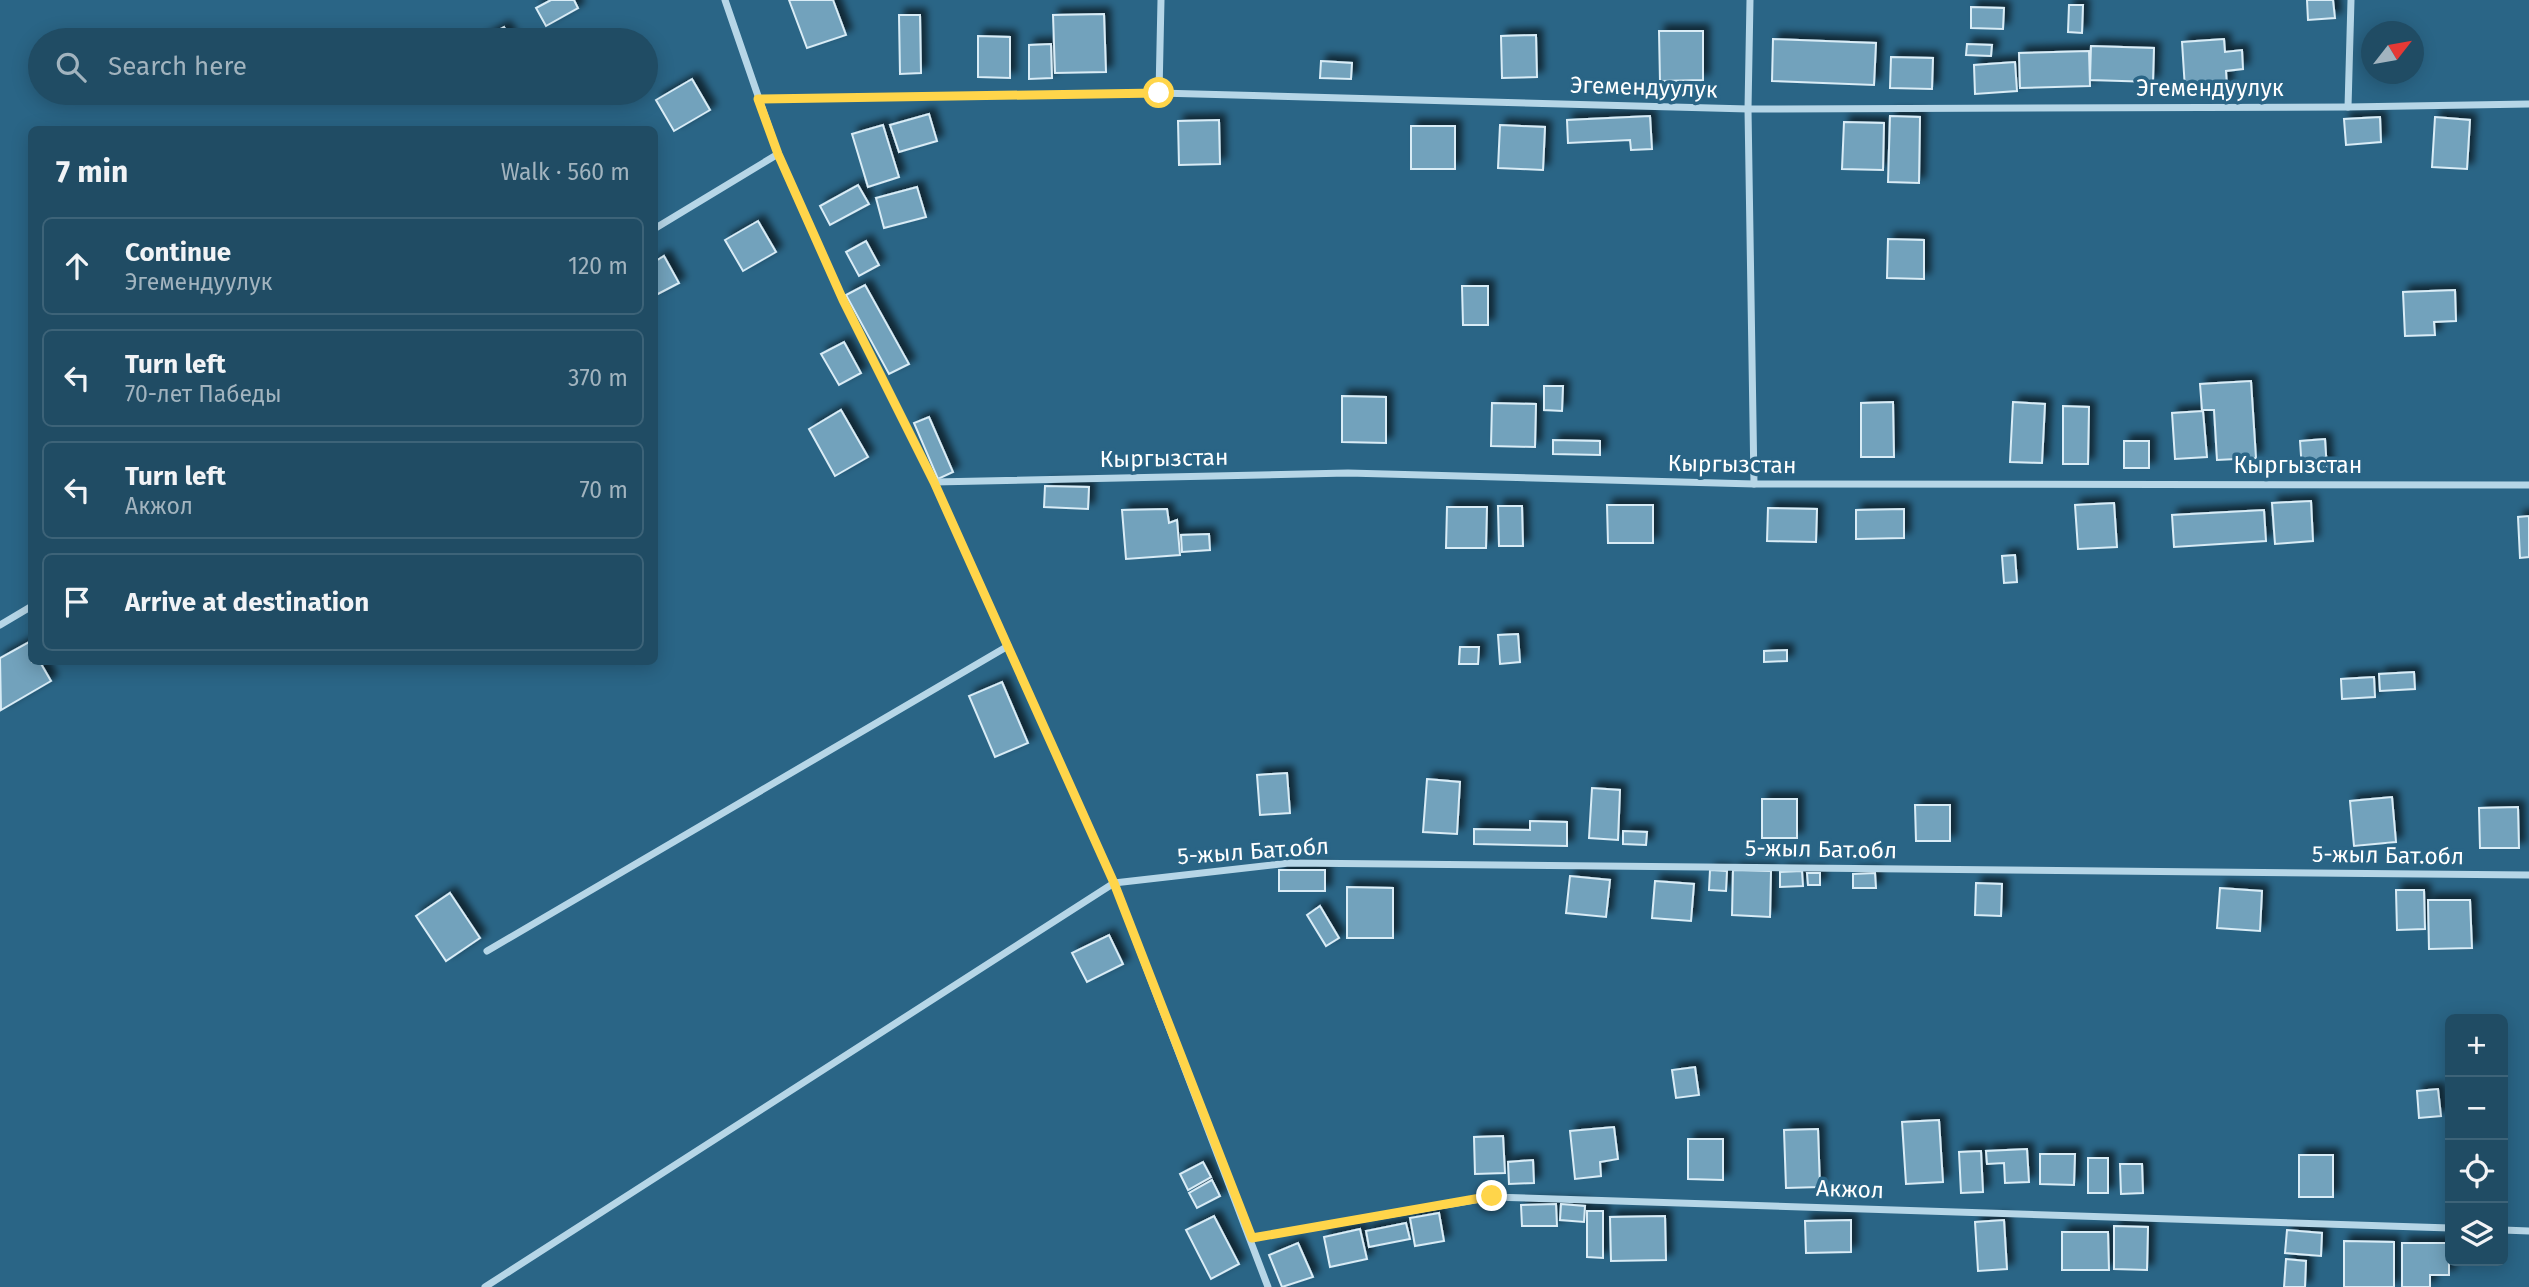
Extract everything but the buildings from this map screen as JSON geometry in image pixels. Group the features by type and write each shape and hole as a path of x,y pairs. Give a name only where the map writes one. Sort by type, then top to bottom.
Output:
{"street":[{"path":"725,0 778,154 843,300 934,482 1114,883 1252,1238 1268,1287"},
{"path":"1159,93 1161,0"},
{"path":"1750,0 1748,109 1754,484"},
{"path":"2348,107 2351,0"},
{"name":"Эгемендуулук","path":"758,99 1159,93 1748,109 2529,104"},
{"path":"658,227 778,154"},
{"name":"Кыргызстан","path":"934,482 1348,474 1754,484 2529,485"},
{"path":"0,625 28,608"},
{"path":"487,951 1008,646"},
{"name":"5-жыл Бат.обл","path":"1114,883 1289,863 2529,875"},
{"path":"485,1287 1114,883"},
{"name":"Акжол","path":"1252,1238 1492,1196 2445,1228"},
{"path":"2508,1230 2529,1231"}],"route":[{"path":"1159,93 758,99 778,154 843,300 934,482 1114,883 1252,1238 1492,1196"}]}
